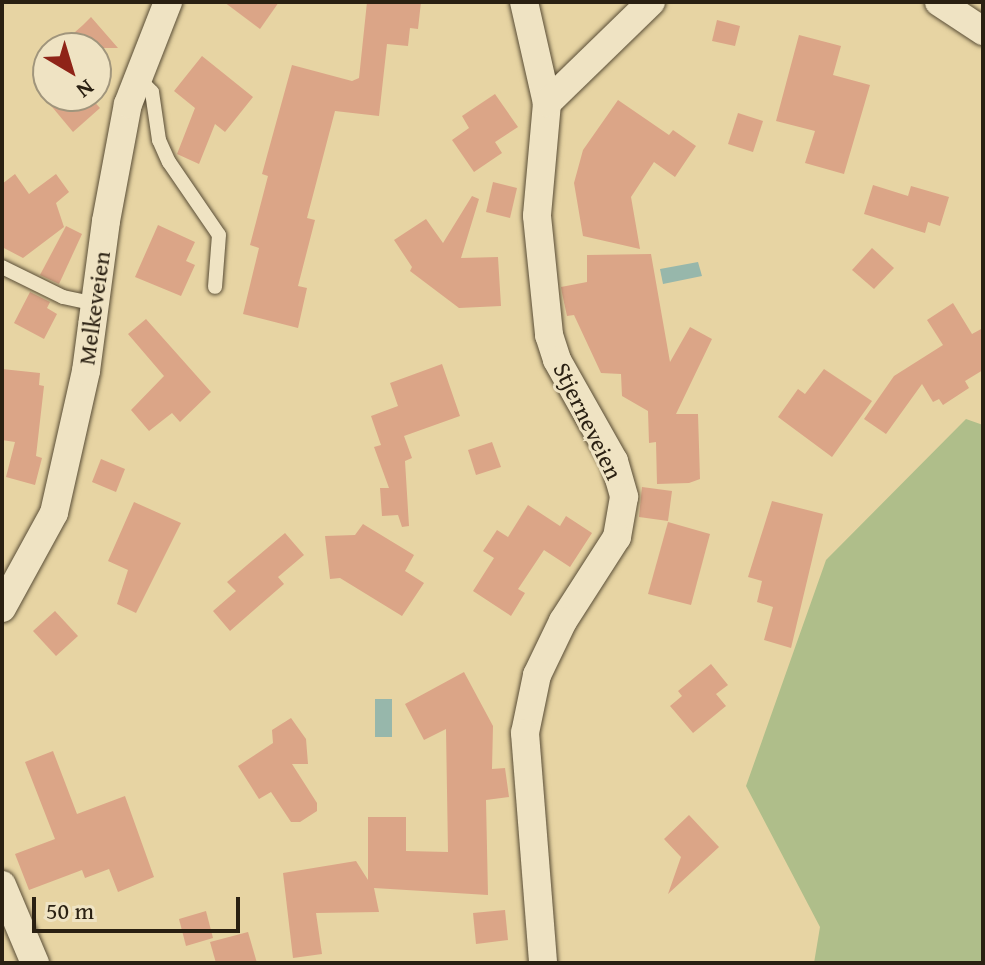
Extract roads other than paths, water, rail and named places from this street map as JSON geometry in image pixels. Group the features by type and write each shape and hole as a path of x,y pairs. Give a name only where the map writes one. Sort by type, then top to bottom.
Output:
{"street":[{"name":"Melkeveien","path":"2,608 54,513 86,371 115,162 137,77 168,2"},
{"name":"Stjerneveien","path":"524,2 547,103 537,216 549,335 557,360 614,461 624,497 617,537 563,621 537,675 525,733 543,963"},
{"path":"547,103 651,2"},
{"path":"939,2 983,31"},
{"path":"2,885 35,963"}],"lane":[{"path":"137,77 152,92 159,140 169,162 219,235 215,287"},
{"path":"2,267 63,297 95,304"}]}
